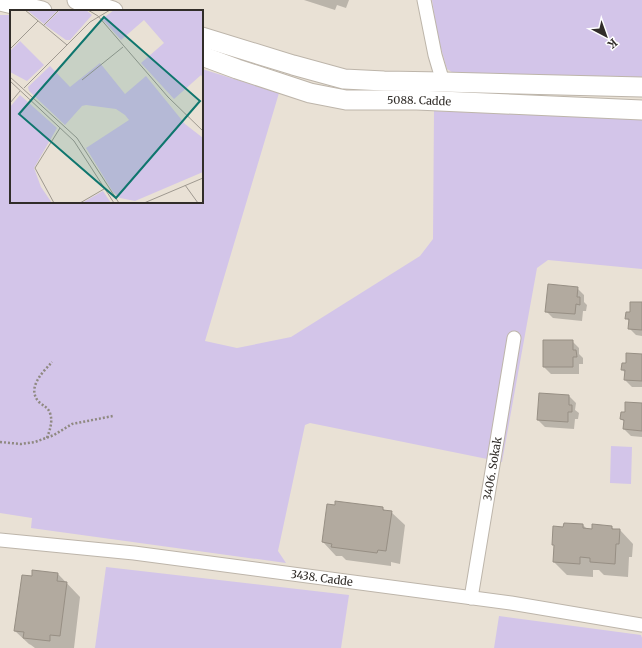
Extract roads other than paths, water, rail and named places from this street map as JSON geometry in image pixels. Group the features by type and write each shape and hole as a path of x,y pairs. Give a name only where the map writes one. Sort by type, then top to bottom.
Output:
{"street":[{"path":"77,0 110,10"},
{"path":"424,0 435,55 443,82"},
{"path":"0,1 38,10"},
{"name":"5088. Cadde","path":"203,38 344,79 642,87"},
{"name":"5088. Cadde","path":"203,56 310,93 346,100 417,100 642,110"},
{"name":"3406. Sokak","path":"471,598 514,338"},
{"name":"3438. Cadde","path":"0,540 134,553 511,603 642,625"}]}
